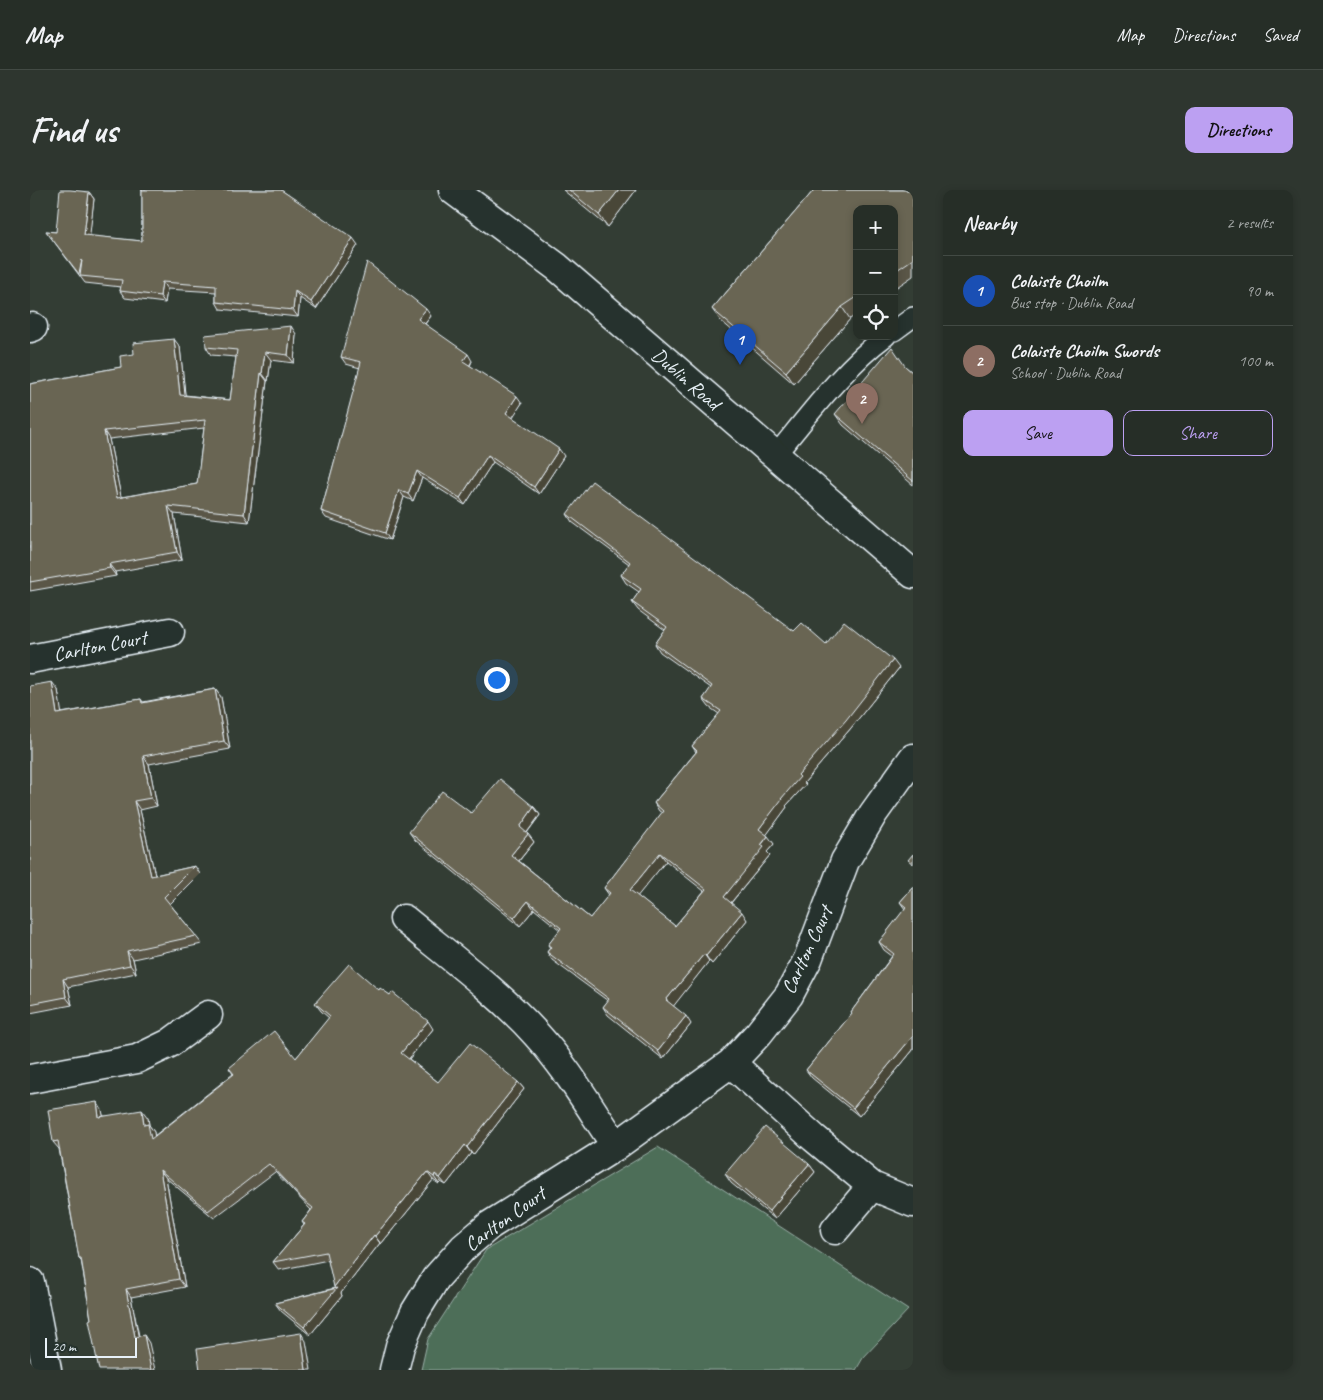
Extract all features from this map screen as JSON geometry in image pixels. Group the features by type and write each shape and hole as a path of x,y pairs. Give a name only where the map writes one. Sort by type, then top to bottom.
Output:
{"street":[{"name":"Dublin Road","path":"453,190 558,267 913,574"},
{"name":"Carlton Court","path":"30,659 170,632"},
{"name":"Carlton Court","path":"394,1370 400,1346 415,1312 436,1278 463,1248 490,1225 616,1146 731,1064 759,1033 789,995 808,959 845,861 873,814 913,758"},
{"path":"404,919 493,993 537,1035 564,1068 616,1146"},
{"path":"30,1079 138,1059 170,1043 208,1015"},
{"path":"731,1064 814,1138 872,1186 913,1203"},
{"path":"835,1230 872,1186"},
{"path":"30,1282 47,1370"}],"lane":[{"path":"898,328 913,317"},
{"path":"775,456 824,396 870,348 881,340"}],"green space":[{"path":"658,1147 908,1310 863,1358 856,1370 421,1370 428,1339 486,1250"}],"building":[{"path":"60,190 89,192 84,235 142,241 142,190 281,190 353,238 311,302 295,291 293,310 216,302 216,286 162,282 160,296 120,291 122,280 80,276 82,260 79,274 46,231 56,232"},
{"path":"569,190 619,190 599,215"},
{"path":"814,190 913,190 913,259 898,269 898,205 853,205 853,300 842,307 786,372 712,309"},
{"path":"367,262 426,309 418,319 468,354 463,361 517,396 506,413 559,449 534,487 488,455 460,498 417,471 408,494 399,490 385,533 321,511 361,362 341,357"},
{"path":"291,326 288,355 265,352 244,514 168,506 177,552 109,564 110,568 30,582 30,384 121,367 120,356 134,354 133,343 174,339 180,395 230,400 237,350 206,347 205,335","holes":["205,420 197,484 117,498 104,431"]},
{"path":"892,347 905,366 913,373 913,481 835,414"},
{"path":"592,481 794,631 802,623 826,644 844,621 893,660 846,720 798,775 800,777 759,829 768,836 761,845 764,847 724,897 742,912 706,956 704,954 666,1000 686,1016 658,1051 603,1007 609,999 547,952 551,947 548,945 561,928 528,901 514,918 409,832 442,791 471,813 500,779 534,807 520,827 528,834 511,855 590,918 610,893 604,888 663,811 654,803 697,751 692,746 721,711 703,699 712,686 655,644 667,627 632,602 641,589 621,575 630,562 567,514","holes":["660,853 706,889 675,926 630,890"]},
{"path":"52,682 57,714 141,699 142,703 215,689 224,741 143,756 151,798 134,801 151,876 195,866 164,897 196,936 127,951 130,965 63,979 66,997 30,1004 30,686"},
{"path":"913,854 913,864 908,860"},
{"path":"913,887 913,1036 853,1108 806,1070 852,1013 894,954 879,942 906,907 900,902"},
{"path":"349,964 379,990 380,988 390,995 392,992 428,1021 401,1053 438,1082 470,1043 518,1082 440,1178 435,1174 434,1177 427,1172 374,1235 334,1287 326,1252 273,1262 305,1224 302,1222 313,1208 269,1164 208,1211 160,1170 179,1279 126,1289 135,1337 144,1335 151,1370 99,1370 89,1320 91,1319 81,1258 79,1258 58,1141 53,1142 48,1110 97,1102 99,1117 142,1110 144,1125 148,1124 151,1139 234,1074 229,1068 274,1031 296,1058 330,1016 315,1003"},
{"path":"765,1127 809,1164 769,1211 725,1174"},
{"path":"337,1288 304,1327 275,1303"},
{"path":"301,1333 306,1370 200,1370 197,1349"}],"place":[{"name":"Colaiste Choilm","path":"740,365"},
{"name":"Colaiste Choilm Swords","path":"862,424"}]}
